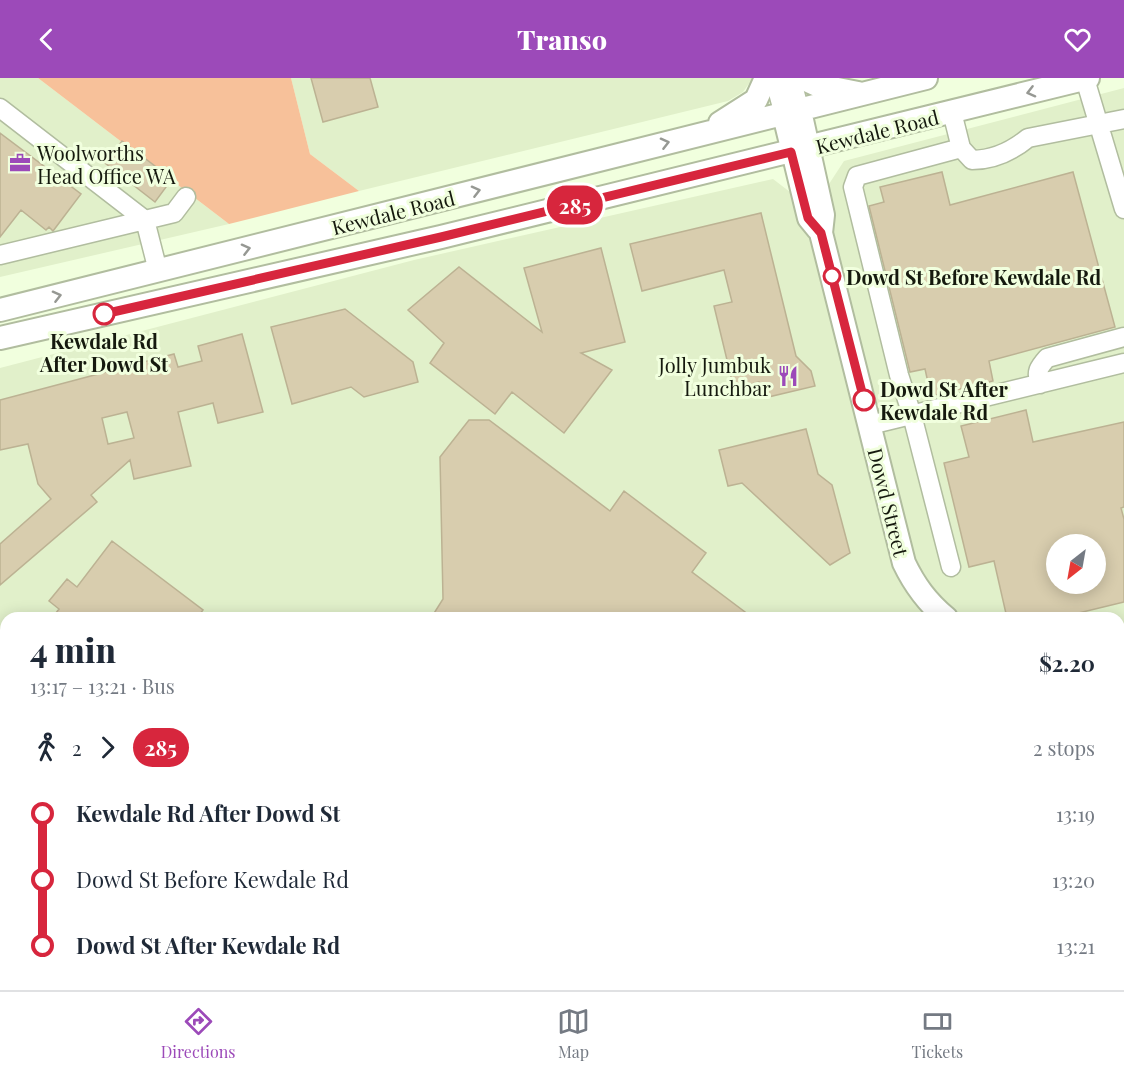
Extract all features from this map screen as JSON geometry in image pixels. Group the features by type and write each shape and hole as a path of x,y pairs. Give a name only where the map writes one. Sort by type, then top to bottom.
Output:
{"main road":[{"path":"704,134 756,100 766,78"},
{"path":"802,78 816,86 865,94"},
{"name":"Kewdale Road","path":"0,310 926,78"},
{"name":"Kewdale Road","path":"0,338 453,234 1087,78"},
{"name":"Dowd Street","path":"792,113 800,150 823,215 821,233 904,563 926,601 939,612"},
{"path":"158,271 166,300"}],"street":[{"name":"Dowd Street","path":"774,78 792,113"},
{"name":"Dowd Street","path":"791,78 792,113"},
{"path":"1087,78 1124,209"},
{"path":"0,108 145,220 158,271"},
{"path":"952,112 961,148 972,160 988,160 1020,145 1028,138 1124,119"},
{"path":"951,567 860,220 854,181 857,176 961,148"},
{"path":"0,255 174,213 186,197"},
{"path":"1040,384 1037,377 1038,368 1047,358 1124,337"},
{"path":"870,425 1124,363"}],"shaded area":[{"path":"0,78 38,78 229,224 0,277"},
{"path":"38,78 291,78 310,154 359,191 229,224"},
{"path":"291,78 753,78 743,92 728,101 359,191 310,154"},
{"path":"1124,88 1124,612 0,612 0,368 414,260 773,179 790,192 829,184 844,161"}],"building":[{"path":"311,78 370,78 378,107 323,122"},
{"name":"Woolworths Head Office WA","path":"0,133 81,194 53,231 49,227 46,230 21,210 0,237"},
{"path":"122,141 172,179 155,202 105,163"},
{"path":"942,172 950,205 1073,172 1115,327 989,361 993,381 931,396 925,369 910,372 869,206 884,202 880,187"},
{"path":"761,213 796,356 811,371 815,386 764,398 759,382 734,389 714,306 732,302 724,270 642,291 630,244"},
{"path":"601,248 625,342 581,353 612,370 564,433 512,392 495,414 430,363 444,343 408,310 459,267 542,332 524,268"},
{"path":"345,309 413,362 418,382 364,397 351,387 292,404 271,327"},
{"path":"242,334 263,412 218,423 213,403 178,412 191,466 134,479 130,460 91,495 97,502 0,585 0,544 51,499 38,484 28,444 0,450 0,400 174,354 178,367 202,361 198,346","holes":["127,412 134,438 108,444 102,418"]},
{"path":"1026,410 1033,442 1124,422 1124,507 1121,508 1124,519 1124,602 1083,612 1006,612 994,561 969,567 944,463 969,457 961,426"},
{"path":"469,420 489,420 610,511 624,491 706,553 692,572 745,612 435,612 443,599 440,457"},
{"path":"806,429 818,474 832,485 850,553 830,565 742,483 728,486 719,450"},
{"path":"112,541 203,610 202,612 57,612 59,609 49,601 67,579 77,587"}],"bus line":[{"name":"285","path":"104,314 441,237 791,152 808,218 821,233 864,400"}],"place":[{"name":"Woolworths Head Office WA","path":"20,163"},
{"name":"Dowd St Before Kewdale Rd","path":"832,276"},
{"name":"Kewdale Rd After Dowd St","path":"104,314"},
{"name":"Jolly Jumbuk Lunchbar","path":"788,376"},
{"name":"Dowd St After Kewdale Rd","path":"864,400"}]}
